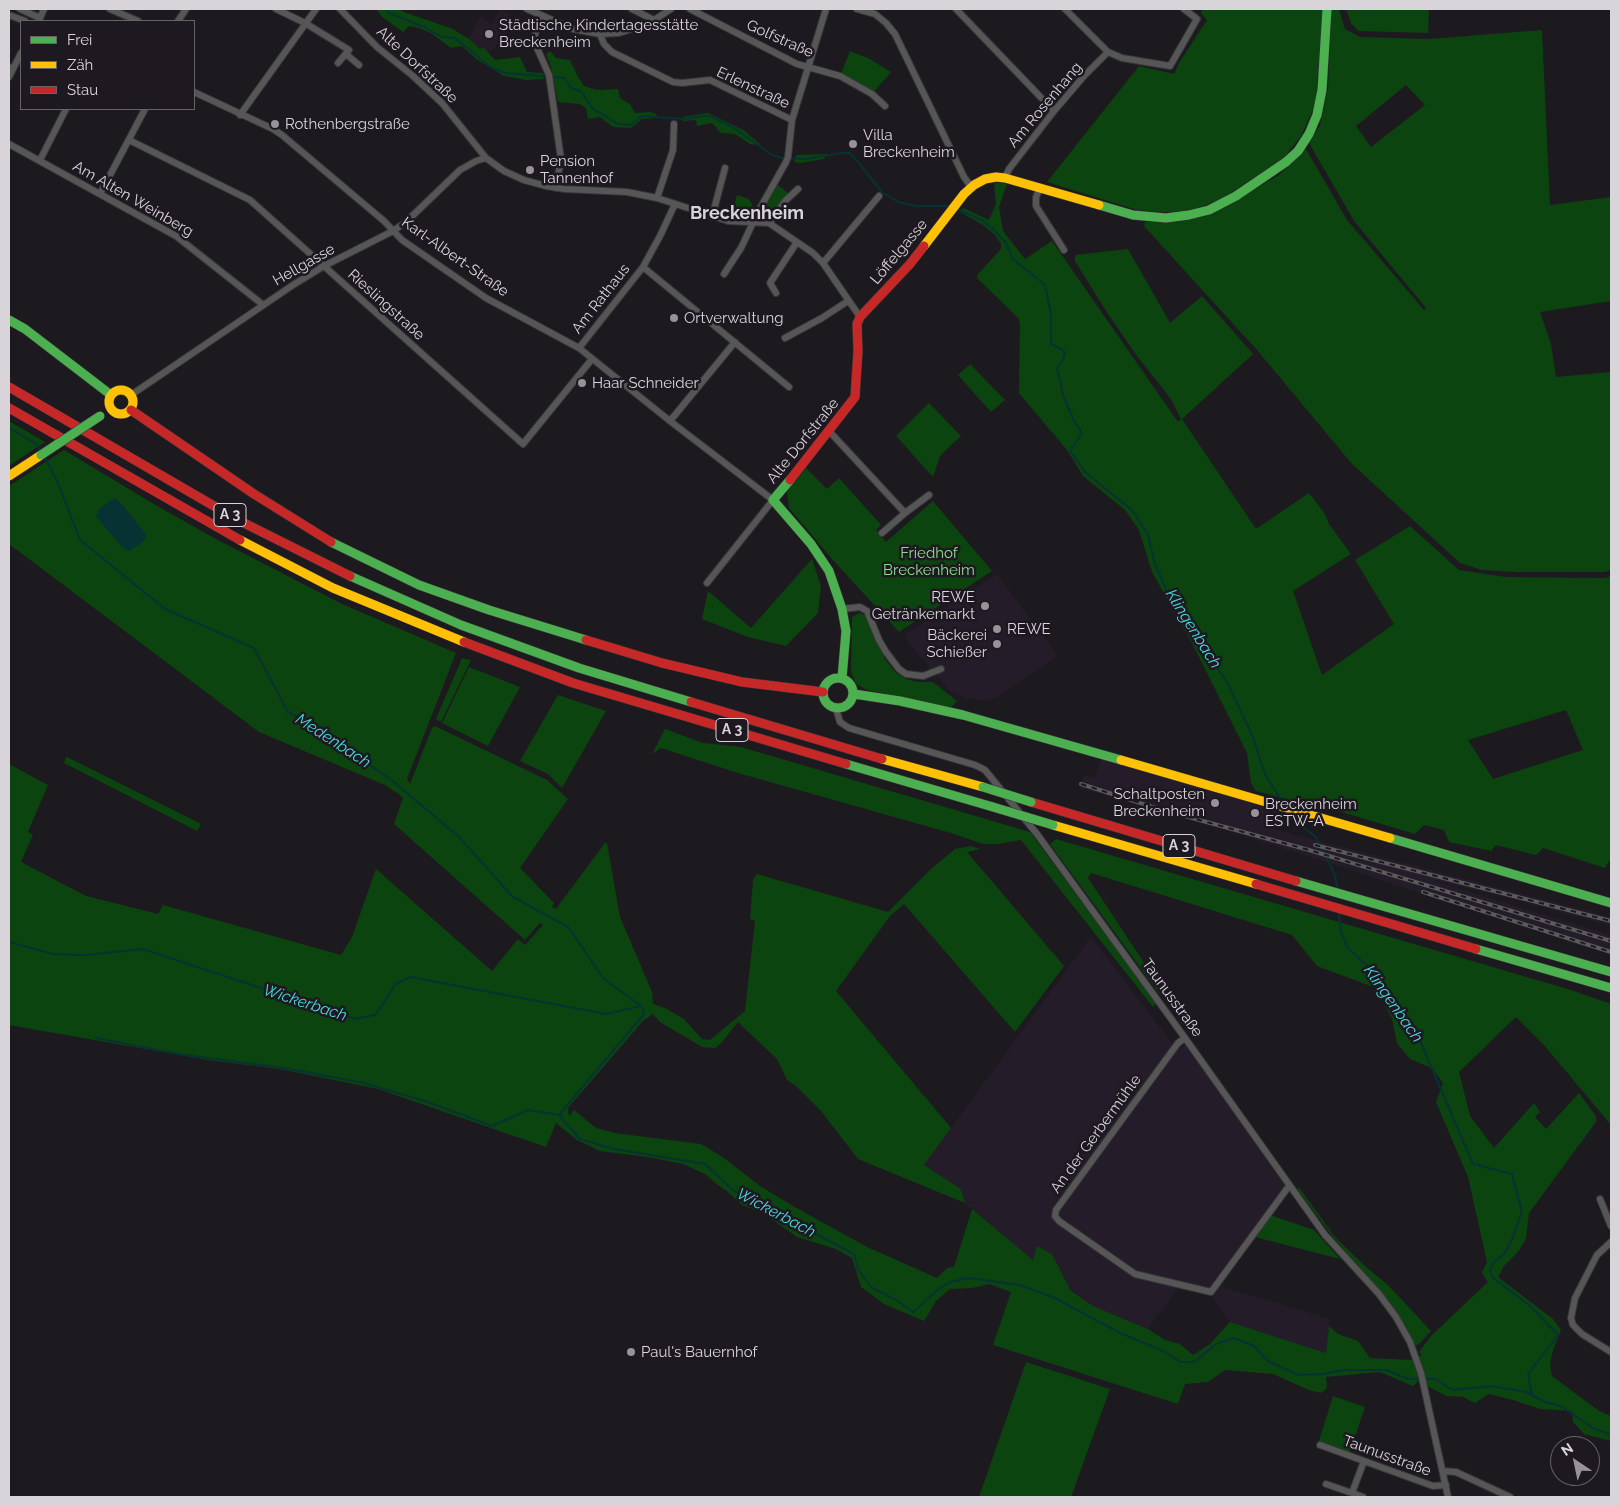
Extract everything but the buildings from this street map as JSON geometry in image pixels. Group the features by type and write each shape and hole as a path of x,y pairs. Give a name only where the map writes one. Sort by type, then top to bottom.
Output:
{"main road":[{"path":"971,187 985,179 1005,178 1144,217 1166,218 1183,216 1199,213 1218,206 1282,166 1304,143 1317,115 1322,90 1327,9"},
{"name":"Löffelgasse","path":"860,317 910,264 971,187"},
{"name":"Alte Dorfstraße","path":"774,500 852,402 856,393 857,324 860,317"},
{"path":"9,320 25,329 111,395"},
{"name":"A 3","path":"9,387 238,520 339,571 479,632 579,668 774,728 982,787 1353,898 1611,972"},
{"path":"123,390 131,395 134,402 131,410 126,414 119,414 111,409 109,402 111,395 116,391 123,390"},
{"name":"A 3","path":"9,408 228,534 333,588 473,646 574,682 1053,825 1611,988"},
{"path":"9,476 111,409"},
{"path":"131,410 254,494 327,540 419,585 489,610 616,650 742,682 823,692"},
{"path":"774,500 822,559 834,584 842,609 846,643 842,678"},
{"path":"842,678 851,684 854,694 853,699 846,707 836,709 826,703 823,692 827,682 842,678"},
{"path":"854,694 900,701 963,715 1611,903"}],"street":[{"path":"20,9 40,18 44,9"},
{"path":"110,9 136,20"},
{"path":"179,20 186,9"},
{"path":"276,9 305,23 349,50 338,63"},
{"path":"240,115 316,9"},
{"name":"Alte Dorfstraße","path":"340,9 377,47 413,76 442,103 486,158 514,176 535,184 556,188 627,192 657,198 728,221 769,223 823,262 860,317"},
{"path":"527,9 574,29 600,34 619,33 634,29 656,21 671,9"},
{"path":"632,9 656,21"},
{"name":"Golfstraße","path":"690,9 797,64 840,76 872,94 885,106"},
{"path":"724,274 742,248 758,212 788,160 792,120 826,9"},
{"path":"857,9 869,10 881,18 895,34 964,177 971,187"},
{"path":"956,9 1054,111"},
{"path":"1064,9 1108,52 1122,58 1170,66 1197,19 1184,9"},
{"path":"9,15 22,20"},
{"path":"542,16 534,41 549,77 561,160 556,188"},
{"name":"Erlenstraße","path":"600,34 604,44 612,52 673,82 710,80 792,120"},
{"name":"Am Rosenhang","path":"1005,178 1009,169 1054,111 1084,76 1108,52"},
{"path":"9,77 11,68 20,54"},
{"path":"346,54 359,65"},
{"name":"Karl-Albert-Straße","path":"195,92 273,129 292,142 402,240 486,298 578,348 774,500"},
{"path":"40,160 65,110"},
{"path":"100,194 144,110"},
{"path":"657,198 673,150 674,124"},
{"name":"Rieslingstraße","path":"129,140 250,200 523,444 592,359"},
{"name":"Am Alten Weinberg","path":"9,144 176,236 262,304"},
{"name":"Hellgasse","path":"131,395 262,304 324,266 394,232 460,170 486,158"},
{"path":"712,217 725,168"},
{"path":"1040,188 1036,197 1036,206 1064,250"},
{"path":"769,223 786,200 798,189"},
{"path":"823,262 879,196"},
{"name":"Am Rathaus","path":"578,348 643,266 675,204"},
{"path":"776,293 770,283 797,242"},
{"name":"Am Rathaus","path":"643,266 789,387"},
{"path":"785,338 848,301"},
{"path":"670,421 735,342"},
{"path":"829,431 905,513"},
{"path":"882,533 929,495"},
{"path":"707,583 774,500"},
{"path":"842,609 860,607 867,611 886,652 899,669 906,674 922,676 941,669"},
{"name":"Taunusstraße","path":"836,709 840,722 849,728 975,764 985,770 1041,840 1325,1235 1389,1307 1410,1342 1421,1373 1448,1497"},
{"name":"An der Gerbermühle","path":"1185,1038 1178,1044 1056,1210 1055,1216 1059,1221 1135,1274 1211,1292 1289,1186"},
{"path":"1600,1198 1611,1226"},
{"path":"1611,1242 1598,1255 1575,1298 1572,1310 1573,1325 1582,1334 1611,1352"},
{"name":"Taunusstraße","path":"1320,1445 1433,1486 1446,1485"},
{"path":"1352,1494 1364,1461"},
{"path":"1443,1471 1450,1470 1456,1472 1510,1497"},
{"path":"1326,1484 1363,1497"}],"shaded area":[{"name":"Städtische Kindertagesstätte Breckenheim","path":"501,9 523,25 518,29 514,26 489,53 469,39 480,16 491,24"},
{"path":"996,574 1044,636 1057,656 997,697 986,701 967,698 949,690 905,639 906,634"},
{"path":"1101,759 1279,811 1274,829 1611,917 1611,926 1513,899 1434,881 1611,935 1611,955 1242,835 1080,788 1084,775 1095,778"},
{"path":"1091,937 1177,1050 1186,1044 1285,1186 1209,1288 1181,1283 1148,1329 1093,1306 1071,1291 1052,1254 1034,1261 965,1203 960,1189 924,1165"},
{"path":"1219,1286 1330,1319 1326,1353 1230,1322 1211,1295"}],"green space":[{"path":"377,9 399,9 453,29 480,49 483,47 495,60 520,57 527,72 543,73 544,79 527,80 504,76 476,59 462,46 451,48 431,33 419,28 409,26 403,32 381,16"},
{"path":"1203,9 1323,9 1314,108 1301,136 1281,161 1221,199 1194,210 1175,212 1137,210 1047,182 1139,66 1174,74 1207,20 1201,13"},
{"path":"1331,9 1339,9 1345,29 1360,37 1429,39 1542,30 1550,205 1611,197 1611,301 1540,312 1551,344 1556,377 1611,372 1611,570 1605,572 1517,572 1482,570 1460,563 1352,464 1257,350 1144,226 1145,222 1175,222 1200,217 1225,206 1279,175 1306,149 1347,220 1424,310 1426,308 1354,221 1309,143 1320,125 1328,88","holes":["1406,85 1425,105 1371,147 1356,126"]},
{"path":"1346,9 1429,9 1428,33 1358,31 1351,23"},
{"path":"550,51 556,58 570,60 584,86 597,90 618,89 620,98 630,104 635,113 650,112 657,114 655,118 642,119 631,128 613,127 600,117 588,119 586,108 580,104 558,102 551,67 546,54"},
{"path":"850,51 868,58 891,72 872,94 840,76"},
{"path":"708,113 745,131 761,145 750,144 735,134 721,133 712,123 697,126 696,120 683,121 683,117"},
{"path":"827,154 824,159 801,163 794,162 796,155"},
{"path":"994,183 1007,184 999,207 1003,231 1025,259 1052,241 1178,422 1181,419 1171,399 1137,356 1106,311 1075,261 1075,255 1128,249 1170,323 1202,296 1253,354 1182,419 1256,529 1309,493 1351,554 1293,591 1322,675 1394,624 1355,560 1410,526 1459,570 1506,577 1605,578 1611,576 1611,858 1605,868 1543,848 1536,855 1496,845 1491,851 1449,842 1444,830 1424,825 1415,834 1315,804 1309,799 1313,806 1256,791 1251,783 1247,753 1192,643 1152,572 1139,530 1125,510 1083,476 1067,450 1019,393 1020,323 1018,318 977,278 978,274 1001,249 1001,244 995,235 983,225 960,212 964,208 989,220 996,204","holes":["1566,710 1583,750 1493,779 1468,740"]},
{"path":"778,185 788,193 769,219 765,219 761,217 760,213"},
{"path":"737,195 749,199 753,206 740,219 731,218"},
{"path":"970,364 1005,400 991,412 958,375"},
{"path":"929,403 961,436 940,456 933,477 896,436"},
{"path":"9,421 45,442 9,466"},
{"path":"64,450 214,538 342,604 456,653 407,779 410,784 432,728 435,726 547,780 568,799 520,868 554,903 552,907 556,909 605,843 607,843 620,917 652,992 653,1004 665,1008 684,1019 702,1039 710,1040 745,1011 755,921 750,919 753,880 757,874 888,912 931,869 955,849 972,846 980,849 967,852 1064,966 1015,1032 904,904 890,916 836,991 951,1128 924,1165 961,1189 965,1203 858,1159 821,1111 796,1086 787,1080 777,1059 738,1022 715,1048 702,1047 660,1022 653,1014 643,1021 568,1108 569,1116 574,1110 596,1128 615,1133 701,1144 724,1158 760,1186 793,1206 867,1247 937,1278 947,1268 954,1267 972,1209 1033,1260 1037,1246 1052,1254 1071,1291 1093,1306 1148,1329 1165,1340 1180,1344 1193,1355 1210,1344 1230,1322 1326,1353 1329,1326 1338,1334 1358,1341 1370,1358 1411,1360 1422,1355 1419,1352 1431,1336 1488,1282 1482,1273 1487,1262 1468,1177 1436,1102 1443,1083 1432,1068 1410,1059 1397,1043 1392,1019 1376,988 1317,966 1292,935 1091,873 1088,878 1162,990 1159,993 1050,844 1056,839 1571,990 1611,1004 1611,1125 1544,1045 1516,1017 1459,1072 1470,1116 1494,1148 1534,1103 1540,1112 1535,1117 1546,1129 1579,1093 1596,1116 1596,1122 1529,1213 1526,1239 1518,1252 1504,1266 1498,1277 1553,1319 1561,1330 1550,1364 1552,1376 1599,1411 1611,1416 1611,1441 1600,1438 1600,1436 1584,1434 1573,1422 1572,1411 1540,1409 1489,1394 1475,1403 1463,1397 1447,1396 1427,1386 1421,1378 1413,1386 1380,1372 1326,1377 1327,1388 1321,1393 1309,1390 1273,1374 1225,1370 1208,1382 1185,1384 1178,1404 993,1345 1011,1292 989,1284 972,1288 950,1289 936,1301 924,1321 884,1304 861,1287 852,1258 836,1249 797,1237 763,1213 742,1205 705,1174 683,1164 600,1151 577,1140 556,1123 546,1147 378,1089 280,1069 208,1060 9,1025 9,764 48,785 28,832 33,835 21,862 86,896 158,914 163,905 341,955 352,937 376,869 492,971 518,939 525,945 543,925 540,923 525,940 394,824 403,798 399,794 385,785 259,732 9,544 9,486"},
{"name":"Friedhof Breckenheim","path":"806,468 827,489 839,478 881,525 876,530 886,542 933,501 992,571 899,632 832,559 789,508 787,491"},
{"path":"812,559 821,586 818,613 786,646 748,637 702,619 708,591 751,628"},
{"path":"859,613 867,617 872,633 885,659 895,672 906,679 917,682 933,682 957,701 950,708 867,690 856,684 851,672 852,617"},
{"path":"462,658 471,660 441,722 436,719"},
{"path":"469,667 520,687 488,746 442,723"},
{"path":"558,695 606,711 562,788 548,774 520,761"},
{"path":"665,729 703,743 741,747 1030,832 1156,1003 1153,1007 1021,840 998,844 983,844 951,833 738,773 661,748 652,754"},
{"path":"66,757 201,824 197,831 64,763"},
{"path":"1298,1186 1335,1237 1388,1285 1431,1331 1420,1343 1416,1346 1388,1300 1333,1237 1298,1190"},
{"path":"1270,1215 1314,1230 1340,1259 1255,1237"},
{"path":"1026,1362 1110,1389 1071,1497 979,1497"},
{"path":"1333,1396 1365,1407 1349,1454 1319,1441"}],"water":[{"path":"115,498 147,536 143,542 129,551 122,547 96,516 100,508"}],"waterway":[{"name":"Klingenbach","path":"386,9 389,13 424,27 442,37 455,38 490,67 505,73 564,78 571,88 581,91 592,108 618,124 631,125 642,116 684,119 710,116 734,128 772,155 782,158 806,159 849,153 882,192 898,202 916,206 951,206"},
{"name":"Klingenbach","path":"956,208 983,221 992,228 1006,243 1013,259 1045,285 1051,314 1051,344 1065,353 1063,360 1057,368 1063,395 1074,421 1082,433 1070,451 1085,472 1133,511 1148,535 1155,564 1166,589 1186,624 1227,682 1253,737 1265,774 1284,805"},
{"name":"Medenbach","path":"9,428 35,443 41,451"},
{"name":"Medenbach","path":"45,457 57,481 80,540 165,609 254,648 288,712 311,724 394,782 459,837 513,897 568,927 604,979 640,1005"},
{"name":"Klingenbach","path":"1289,813 1294,820 1316,837 1335,875 1337,888"},
{"name":"Klingenbach","path":"1339,913 1341,932 1347,947 1374,972 1418,1036 1473,1164 1512,1174 1522,1212 1505,1253 1493,1263 1490,1270 1493,1278 1528,1304 1558,1335 1528,1374 1532,1396"},
{"name":"Wickerbach","path":"9,942 53,954 85,955 143,949 355,1019 375,1015 395,984 410,977 606,1014 641,1006 644,1014 559,1115 580,1139 614,1149 705,1164 734,1191 854,1254 858,1269 871,1287 896,1300 913,1312 940,1288 950,1282 969,1278 1020,1285 1055,1298 1120,1333 1161,1350 1181,1362 1194,1362 1216,1344 1234,1338 1254,1346 1268,1361 1298,1375 1324,1374 1344,1370 1386,1370 1408,1379 1420,1379"},
{"path":"96,1038 178,1054 284,1068 363,1083 425,1101 492,1126 528,1110 559,1115"},
{"name":"Wickerbach","path":"1424,1379 1436,1379 1452,1390 1492,1386 1526,1392 1545,1402 1561,1406 1593,1428 1611,1435"}],"railway":[{"path":"1081,784 1159,809 1309,850 1611,941"},
{"path":"1315,845 1611,921"},
{"path":"1423,892 1611,952"}],"traffic: fast":[{"path":"1099,205 1133,215 1166,218 1189,215 1209,210 1236,196 1286,162 1298,151 1309,134 1317,115 1322,90 1327,9"},
{"path":"9,320 25,329 111,395"},
{"path":"41,455 100,416"},
{"path":"790,480 773,500 811,544 829,571 842,609 846,631 842,678"},
{"path":"331,542 419,585 489,610 586,640"},
{"path":"350,576 461,625 579,668 691,702"},
{"path":"838,678 849,682 853,693 849,704 838,708 827,704 823,693 827,682 838,678"},
{"path":"854,694 900,701 963,715 1121,760"},
{"path":"846,764 993,807"},
{"path":"983,787 1031,802"},
{"path":"993,807 1053,825"},
{"path":"1390,838 1611,903"},
{"path":"1296,881 1611,972"},
{"path":"1476,949 1611,988"}],"traffic: slow":[{"path":"924,246 964,194 974,185 985,179 1005,178 1099,205"},
{"path":"121,390 130,393 133,402 130,411 121,414 112,411 109,402 112,393 121,390"},
{"path":"9,476 41,455"},
{"path":"240,540 333,588 464,642"},
{"path":"882,759 983,787"},
{"path":"1121,760 1390,838"},
{"path":"1053,825 1256,884"}],"traffic: jam":[{"path":"790,480 855,397 858,351 857,324 860,317 910,264 924,246"},
{"path":"9,387 238,520 350,576"},
{"path":"9,408 240,540"},
{"path":"131,410 254,494 331,542"},
{"path":"586,640 662,663 742,682 823,692"},
{"path":"464,642 573,683 846,764"},
{"path":"691,702 882,759"},
{"path":"1031,802 1296,881"},
{"path":"1256,884 1476,949"}],"place":[{"name":"Städtische Kindertagesstätte Breckenheim","path":"489,34"},
{"name":"Rothenbergstraße","path":"275,124"},
{"name":"Villa Breckenheim","path":"853,144"},
{"name":"Pension Tannenhof","path":"530,170"},
{"name":"Ortverwaltung","path":"674,318"},
{"name":"Haar Schneider","path":"582,383"},
{"name":"REWE Getränkemarkt","path":"985,606"},
{"name":"REWE","path":"997,629"},
{"name":"Bäckerei Schießer","path":"997,644"},
{"name":"Schaltposten Breckenheim","path":"1215,803"},
{"name":"Breckenheim ESTW-A","path":"1255,813"},
{"name":"Paul's Bauernhof","path":"631,1352"}],"district":[{"name":"Breckenheim","path":"747,214"}]}
